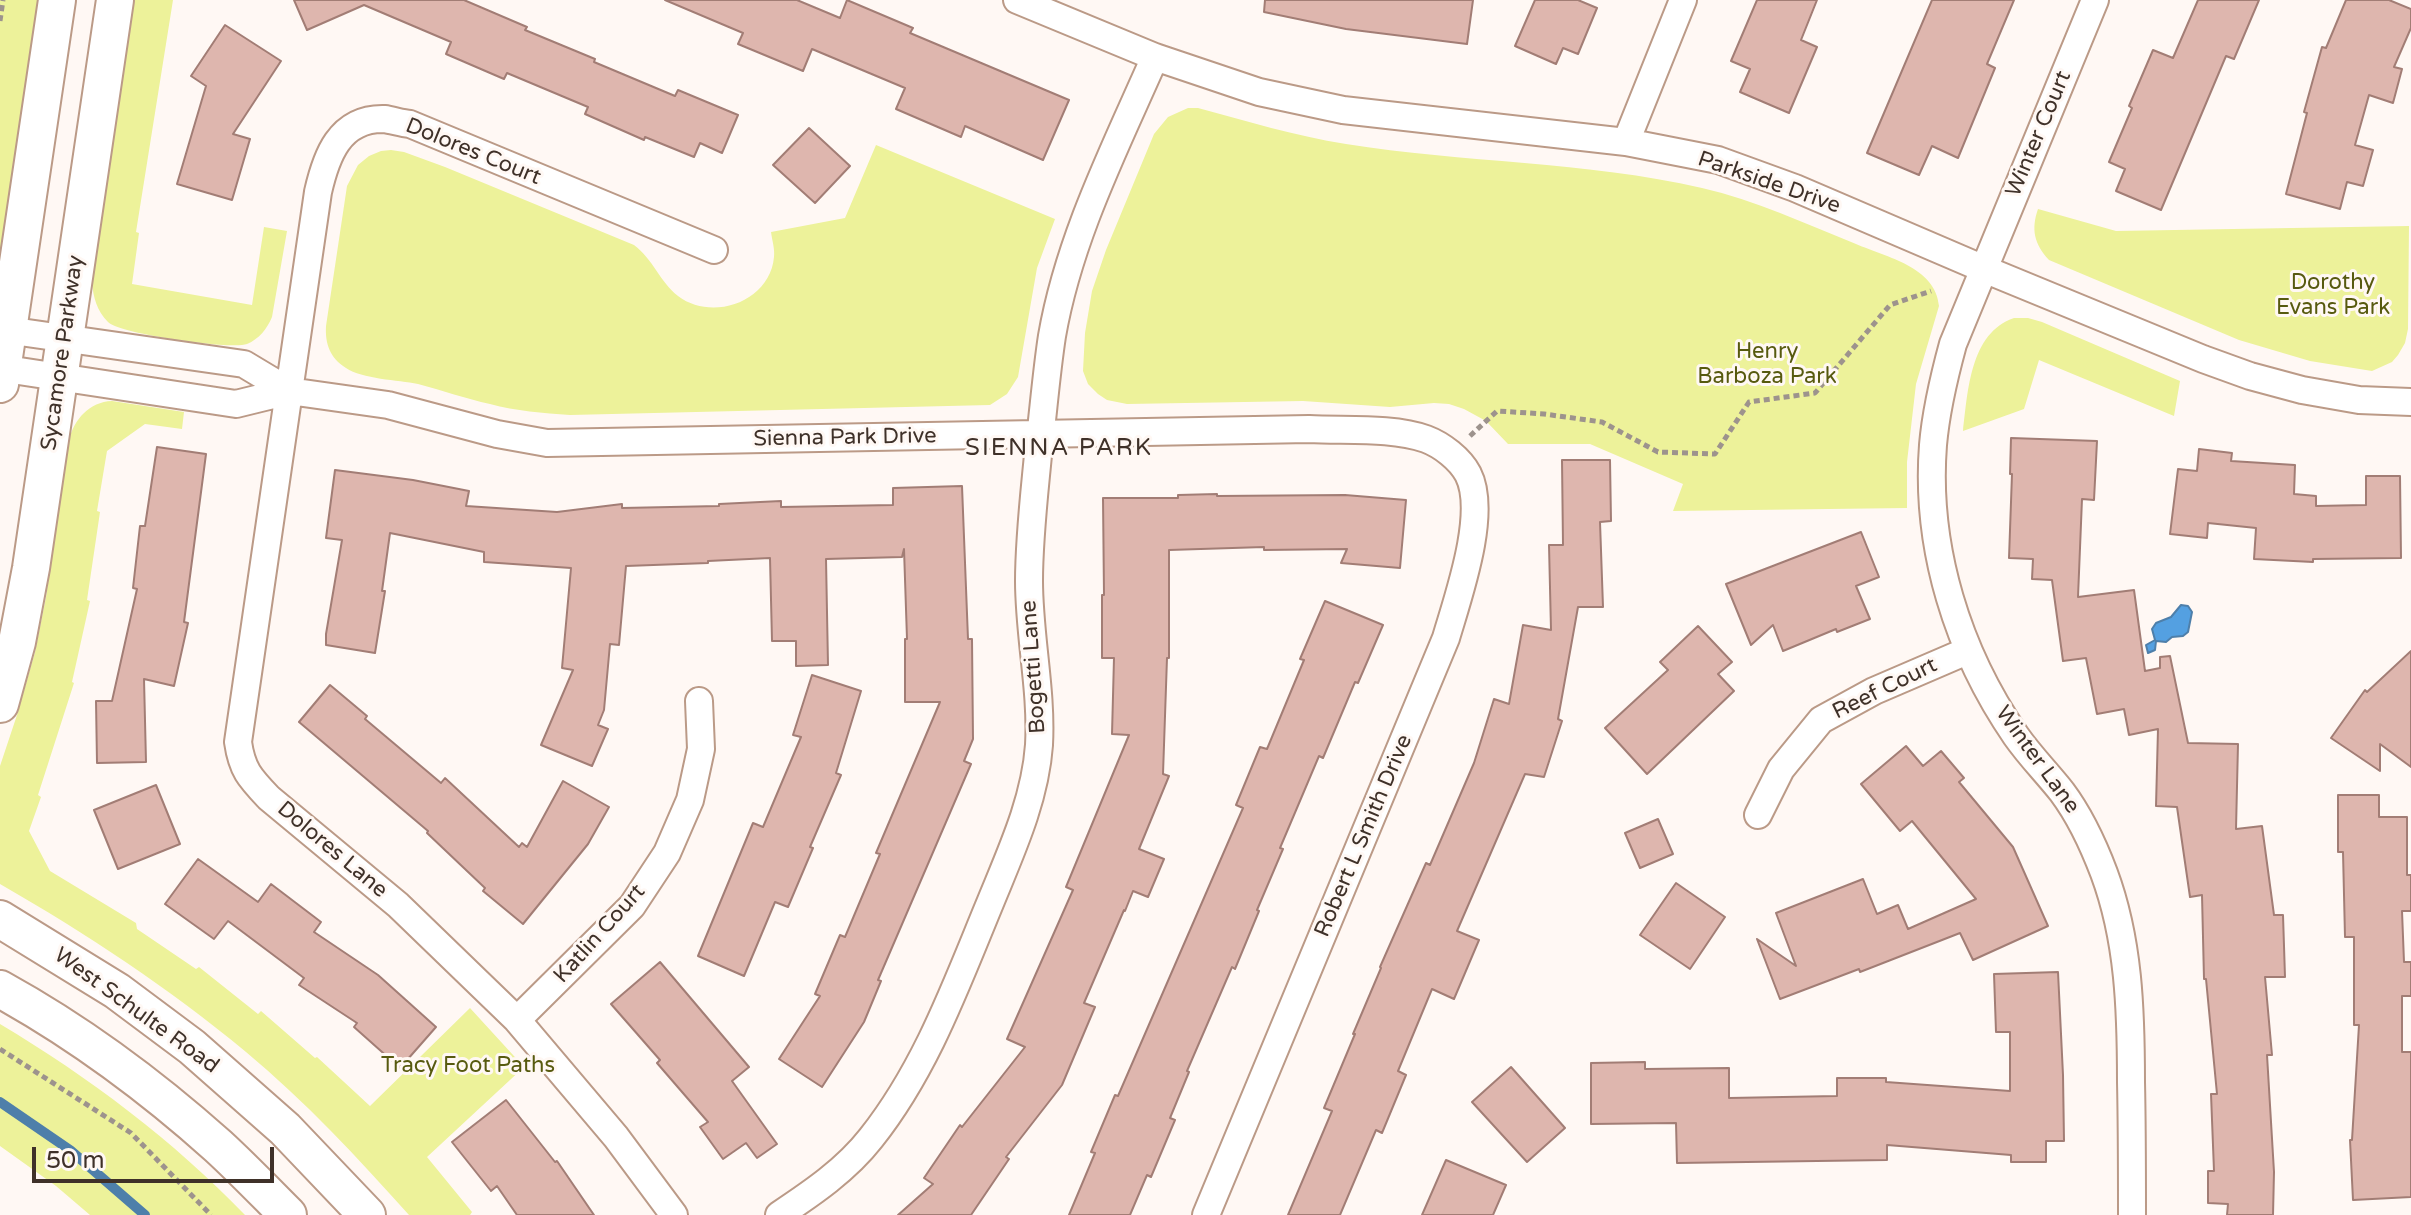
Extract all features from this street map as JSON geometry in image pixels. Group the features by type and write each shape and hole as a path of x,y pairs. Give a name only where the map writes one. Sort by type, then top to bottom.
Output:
{"main road":[{"path":"1,373 4,329 57,0"},
{"name":"Sycamore Parkway","path":"0,704 17,642 31,568 115,0"},
{"name":"West Schulte Road","path":"0,919 117,991 192,1047 285,1129 367,1215"},
{"path":"0,989 83,1041 141,1083 219,1147 288,1215"}],"street":[{"name":"Parkside Drive","path":"1017,0 1155,57 1259,92 1343,110 1626,142 1718,160 1795,188 1984,269 2250,376 2302,390 2359,400 2411,402"},
{"path":"1626,142 1683,0"},
{"name":"Winter Court","path":"1984,269 2095,0"},
{"name":"Bogetti Lane","path":"779,1215 826,1183 868,1142 897,1104 929,1048 1016,839 1030,794 1039,747 1039,691 1029,585 1030,538 1052,337 1062,287 1081,228 1155,57"},
{"name":"Dolores Court","path":"289,391 325,163 337,139 358,125 383,119 410,124 714,250"},
{"name":"Winter Lane","path":"1984,269 1953,344 1940,394 1933,445 1932,507 1950,603 1967,651 2018,738 2064,794 2084,827 2105,874 2122,937 2131,1006 2132,1215"},
{"name":"Sienna Park Drive","path":"4,329 244,364 289,391"},
{"name":"Sienna Park Drive","path":"1,373 60,376 236,404 289,391 388,405 497,434 547,443 1309,429 1398,433 1426,440 1451,453"},
{"name":"Dolores Lane","path":"289,391 240,715 238,742 241,762 252,781 269,798 398,905 517,1020 616,1137 674,1215"},
{"name":"Robert L Smith Drive","path":"1206,1215 1446,638 1465,569 1474,523 1475,497 1468,474 1451,453"},
{"name":"Reef Court","path":"1758,815 1781,769 1821,720 1874,691 1967,651"},
{"name":"Katlin Court","path":"517,1020 632,906 667,853 690,800 701,749 699,701"}],"path":[{"path":"0,21 3,0"},
{"path":"1451,453 1497,411 1602,422 1658,452 1715,454 1749,402 1815,393 1890,305 1931,291"},
{"path":"0,1049 131,1133 211,1215"}],"green space":[{"path":"0,0 39,0 0,263"},
{"path":"134,0 173,0 136,232 139,233 132,284 252,305 264,227 287,231 272,317 262,333 247,344 199,343 117,327 108,322 96,304 92,282"},
{"name":"Henry Barboza Park","path":"1188,108 1346,144 1614,172 1702,188 1761,206 1908,265 1929,282 1939,306 1916,384 1907,462 1907,508 1673,511 1683,484 1590,444 1508,444 1486,421 1449,404 1390,407 1303,401 1127,404 1107,400 1088,384 1083,371 1092,291 1154,134 1168,117"},
{"path":"876,145 1055,219 1037,268 1018,377 1007,394 990,405 570,415 520,410 418,384 361,375 336,360 330,350 326,326 347,186 358,165 381,151 404,152 445,167 634,245 678,296 692,304 722,307 751,296 762,286 770,273 774,257 771,232 845,218"},
{"name":"Dorothy Evans Park","path":"2038,209 2116,231 2409,226 2408,329 2405,343 2392,362 2372,371 2310,361 2239,340 2049,260 2035,236"},
{"path":"2014,318 2042,322 2180,381 2174,416 2039,360 2024,409 1963,431 1970,382 1980,350 1988,336"},
{"name":"Tracy Foot Paths","path":"112,401 184,412 182,429 145,424 107,451 97,511 100,512 87,600 90,601 74,683 29,831 50,871 136,923 137,929 196,969 199,967 258,1014 261,1011 370,1106 470,1008 524,1067 427,1157 472,1212 470,1215 409,1215 330,1130 246,1052 127,963 0,884 0,766 35,652 69,439 84,413 96,405"},
{"path":"0,1024 98,1088 160,1136 245,1215 90,1215 0,1146"}],"water":[{"path":"2181,605 2188,606 2192,612 2188,632 2166,642 2156,641 2155,650 2148,653 2146,645 2155,640 2152,629 2156,623 2171,617"}],"building":[{"path":"294,0 464,0 595,59 594,62 675,96 678,90 738,115 722,153 700,143 694,157 645,137 644,140 585,114 588,107 507,73 504,79 446,54 451,42 364,5 307,30"},
{"path":"665,0 797,0 840,18 847,0 913,28 910,33 1069,100 1043,160 965,126 961,137 896,109 905,88 812,49 803,71 738,44 743,33"},
{"path":"1265,0 1473,0 1467,44 1346,29 1264,12"},
{"path":"1535,0 1578,0 1597,8 1578,54 1563,48 1556,64 1515,46"},
{"path":"1757,0 1817,0 1801,40 1817,47 1789,113 1740,92 1750,69 1731,61"},
{"path":"1932,0 2014,0 1987,64 1995,68 1958,158 1932,146 1919,175 1867,153"},
{"path":"2198,0 2259,0 2234,59 2226,56 2161,210 2116,191 2125,169 2109,162 2153,50 2173,58"},
{"path":"2346,0 2389,0 2411,9 2411,28 2394,67 2402,69 2393,103 2369,95 2355,145 2373,150 2363,186 2347,182 2340,209 2286,194 2322,47 2326,48"},
{"path":"225,25 281,61 233,134 250,139 232,200 177,184 206,86 191,76"},
{"path":"809,128 850,166 815,203 773,165"},
{"path":"2011,438 2097,441 2094,500 2082,499 2078,597 2134,590 2145,671 2160,668 2160,657 2170,656 2188,743 2238,744 2236,829 2262,826 2274,915 2283,915 2285,977 2265,977 2272,1055 2267,1055 2274,1172 2273,1215 2227,1215 2228,1204 2208,1203 2208,1171 2214,1171 2211,1094 2217,1094 2204,979 2202,895 2190,897 2177,807 2156,806 2158,729 2129,735 2124,709 2097,714 2086,658 2063,661 2052,580 2032,579 2033,559 2009,558"},
{"path":"157,447 206,454 184,622 188,623 174,686 144,679 146,762 97,763 96,701 112,701 137,589 133,588 140,526 145,526"},
{"path":"2199,449 2232,453 2231,461 2295,465 2294,494 2316,496 2316,506 2366,505 2366,476 2400,476 2401,558 2313,559 2313,562 2254,559 2256,528 2208,523 2207,538 2170,534 2178,469 2197,471"},
{"path":"1562,460 1610,460 1611,521 1600,522 1603,607 1578,607 1558,719 1562,721 1544,777 1525,774 1457,931 1479,940 1454,999 1432,989 1398,1071 1406,1075 1382,1133 1376,1130 1340,1215 1288,1215 1332,1111 1324,1108 1353,1034 1426,863 1430,865 1474,763 1494,699 1509,704 1523,625 1551,630 1549,545 1563,545"},
{"path":"335,470 469,491 466,506 557,512 622,504 622,508 781,501 781,507 893,505 893,488 962,486 968,639 972,639 973,739 964,761 971,764 878,980 881,981 864,1022 822,1087 779,1059 820,996 815,994 840,935 845,937 880,854 876,853 940,702 905,702 907,639 904,549 902,557 826,559 828,665 796,666 796,641 772,641 770,558 626,566 619,645 610,644 604,710 598,725 608,729 592,766 541,745 573,670 562,668 571,568 484,562 484,552 390,533 375,653 326,645 342,540 326,538"},
{"path":"1178,495 1345,495 1406,500 1400,568 1341,563 1347,549 1264,550 1264,547 1169,550 1169,658 1163,774 1169,776 1139,849 1164,859 1148,897 1133,891 1124,910 1084,1003 1095,1007 1062,1085 1006,1157 1009,1159 971,1215 898,1215 933,1184 924,1178 960,1125 962,1127 1025,1047 1007,1039 1073,890 1066,887 1129,735 1112,734 1114,658 1102,658 1103,498 1178,498"},
{"path":"1861,532 1879,577 1856,586 1870,619 1783,651 1773,625 1751,645 1726,584"},
{"path":"1325,601 1383,625 1323,758 1319,756 1280,848 1283,849 1235,969 1232,967 1187,1071 1170,1118 1175,1120 1151,1177 1147,1175 1130,1215 1069,1215 1115,1095 1118,1096 1243,808 1236,805 1260,747 1267,749"},
{"path":"1698,626 1732,662 1718,674 1734,691 1647,774 1605,728 1668,670 1660,662"},
{"path":"2411,651 2411,767 2380,744 2380,771 2331,738 2365,690 2367,692"},
{"path":"812,675 861,691 836,773 841,775 810,847 813,848 788,907 775,902 744,976 698,956 753,823 763,827 801,737 793,735"},
{"path":"330,685 441,783 445,778 519,847 522,843 527,847 563,781 609,807 588,844 523,924 483,891 485,888 428,831 299,722"},
{"path":"1906,746 1923,766 1941,751 1964,778 1959,782 2013,847 2048,926 1973,960 1960,933 1780,999 1757,939 1796,966 1776,913 1863,879 1877,914 1898,905 1908,929 1976,899 1912,821 1900,831 1861,784"},
{"path":"156,785 180,844 118,869 94,810"},
{"path":"2338,795 2379,795 2379,817 2407,817 2407,875 2411,875 2411,911 2402,911 2404,962 2411,962 2411,996 2402,996 2402,1052 2411,1052 2411,1197 2353,1200 2350,1140 2359,1025 2354,1025 2354,937 2345,937 2343,852 2338,852"},
{"path":"1658,819 1673,854 1640,868 1625,833"},
{"path":"198,859 258,902 271,884 321,922 314,932 378,975 436,1027 400,1068 354,1027 357,1023 299,985 304,978 228,921 214,939 165,904"},
{"path":"1676,883 1725,917 1690,969 1640,935"},
{"path":"660,962 749,1067 732,1081 777,1144 757,1158 746,1143 723,1159 700,1127 708,1122 611,1004"},
{"path":"2058,972 2064,1141 2046,1141 2046,1162 2011,1162 2011,1155 1887,1145 1887,1160 1677,1163 1676,1123 1591,1124 1591,1063 1645,1062 1645,1069 1729,1068 1729,1098 1837,1096 1837,1078 1886,1078 1886,1082 2010,1091 2010,1032 1996,1032 1994,974"},
{"path":"1511,1067 1565,1128 1527,1162 1472,1102"},
{"path":"506,1100 557,1161 594,1215 517,1215 497,1186 491,1191 452,1142"},
{"path":"1446,1160 1506,1185 1493,1215 1422,1215"}],"waterway":[{"path":"0,1102 70,1150 145,1215"}],"district":[{"name":"SIENNA PARK","path":"1059,449"}]}
